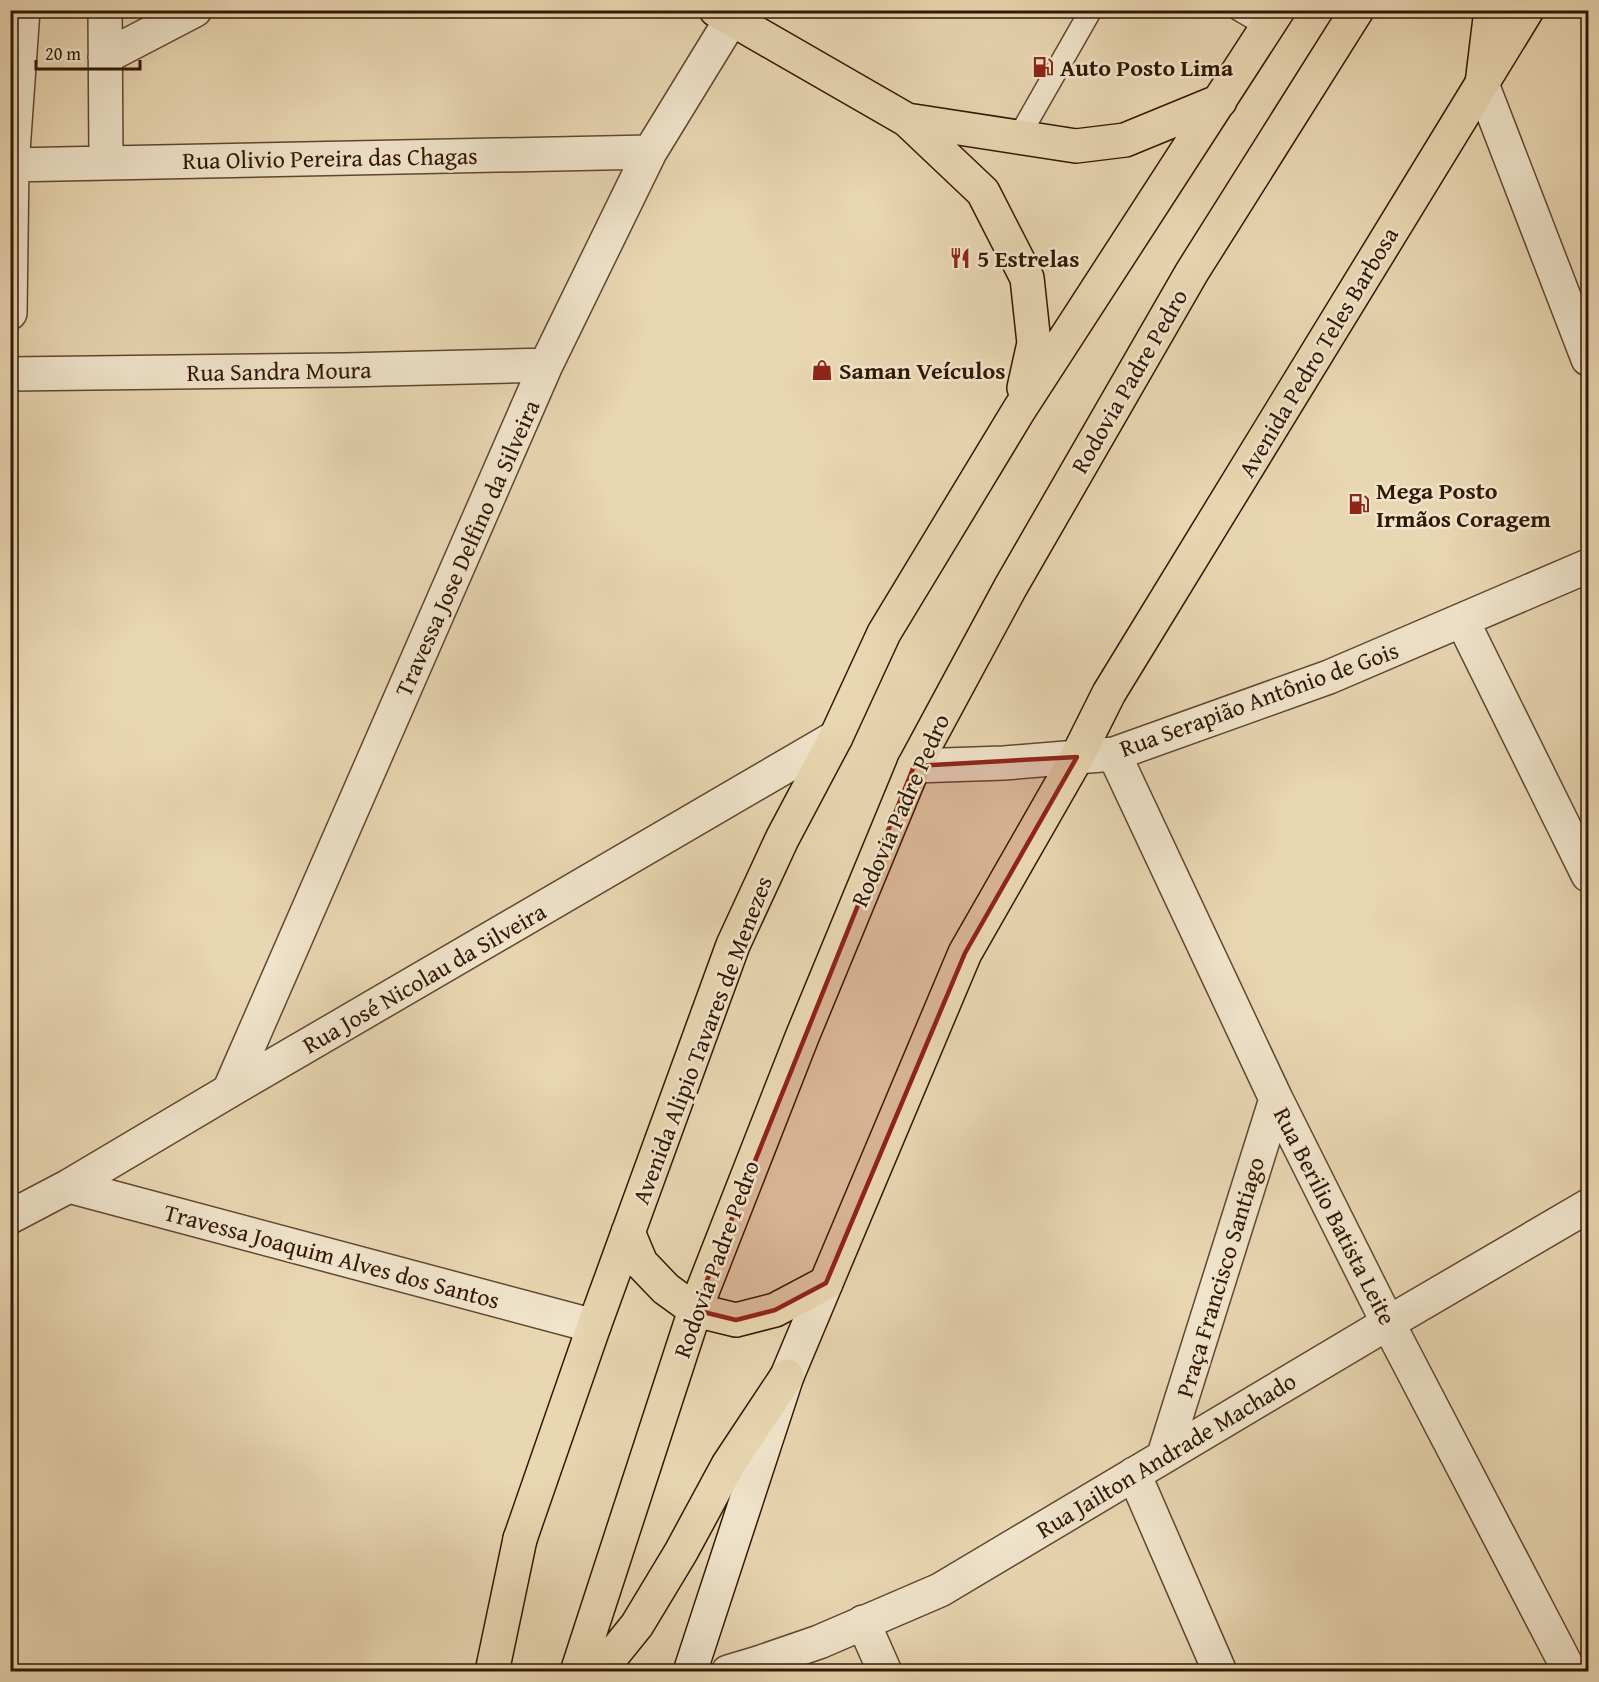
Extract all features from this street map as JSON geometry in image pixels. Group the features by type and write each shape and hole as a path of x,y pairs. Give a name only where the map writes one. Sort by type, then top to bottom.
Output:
{"main road":[{"name":"Rodovia Padre Pedro","path":"577,1671 695,1310 802,1037 914,766 1010,588 1191,272 1357,10"},
{"path":"1482,84 1491,10"},
{"name":"Avenida Pedro Teles Barbosa","path":"1077,757 1109,693 1527,10"},
{"path":"728,13 907,120 983,192 1027,278 1034,343 1019,410"},
{"path":"1019,410 1273,19"},
{"path":"907,120 1076,146 1125,140 1220,101"},
{"name":"Avenida Alipio Tavares de Menezes","path":"520,1539 594,1326 733,945 782,839 836,737 884,633 1019,410"},
{"path":"628,1232 641,1263 666,1289 695,1310 736,1320 775,1310 826,1282 965,953 1077,757"},
{"path":"599,1671 637,1625 681,1552 728,1465 787,1376"},
{"path":"492,1671 520,1539"}],"street":[{"path":"10,313 11,165 23,10"},
{"path":"105,10 106,163"},
{"path":"105,57 195,10"},
{"name":"Travessa Jose Delfino da Silveira","path":"229,1091 546,365 650,152 728,13"},
{"path":"1482,84 1588,359"},
{"name":"Rua Olivio Pereira das Chagas","path":"11,165 650,152"},
{"name":"Rua Sandra Moura","path":"10,374 546,365"},
{"name":"Rua Serapião Antônio de Gois","path":"914,766 1004,763 1114,754 1329,677 1588,566"},
{"path":"1462,620 1588,875"},
{"name":"Rua José Nicolau da Silveira","path":"10,1217 69,1186 836,737"},
{"name":"Rua Berilio Batista Leite","path":"1114,754 1276,1099 1388,1323 1570,1671"},
{"name":"Praça Francisco Santiago","path":"1164,1455 1276,1099"},
{"name":"Travessa Joaquim Alves dos Santos","path":"69,1186 594,1326"},
{"name":"Rua Jailton Andrade Machado","path":"728,1671 819,1642 940,1590 1164,1455 1588,1206"},
{"path":"690,1671 787,1376 826,1282"},
{"path":"1134,1474 1220,1671"},
{"name":"Avenida Alipio Tavares de Menezes","path":"476,1671 520,1539"},
{"path":"863,1622 885,1671"}],"lane":[{"path":"1018,138 1091,10"},
{"path":"1239,10 1273,19"}],"highlighted area":[{"path":"1077,757 965,953 826,1283 775,1310 736,1320 695,1310 914,766"}],"place":[{"name":"Auto Posto Lima","path":"1043,67"},
{"name":"5 Estrelas","path":"960,258"},
{"name":"Saman Veículos","path":"822,370"},
{"name":"Mega Posto Irmãos Coragem","path":"1359,504"}]}
